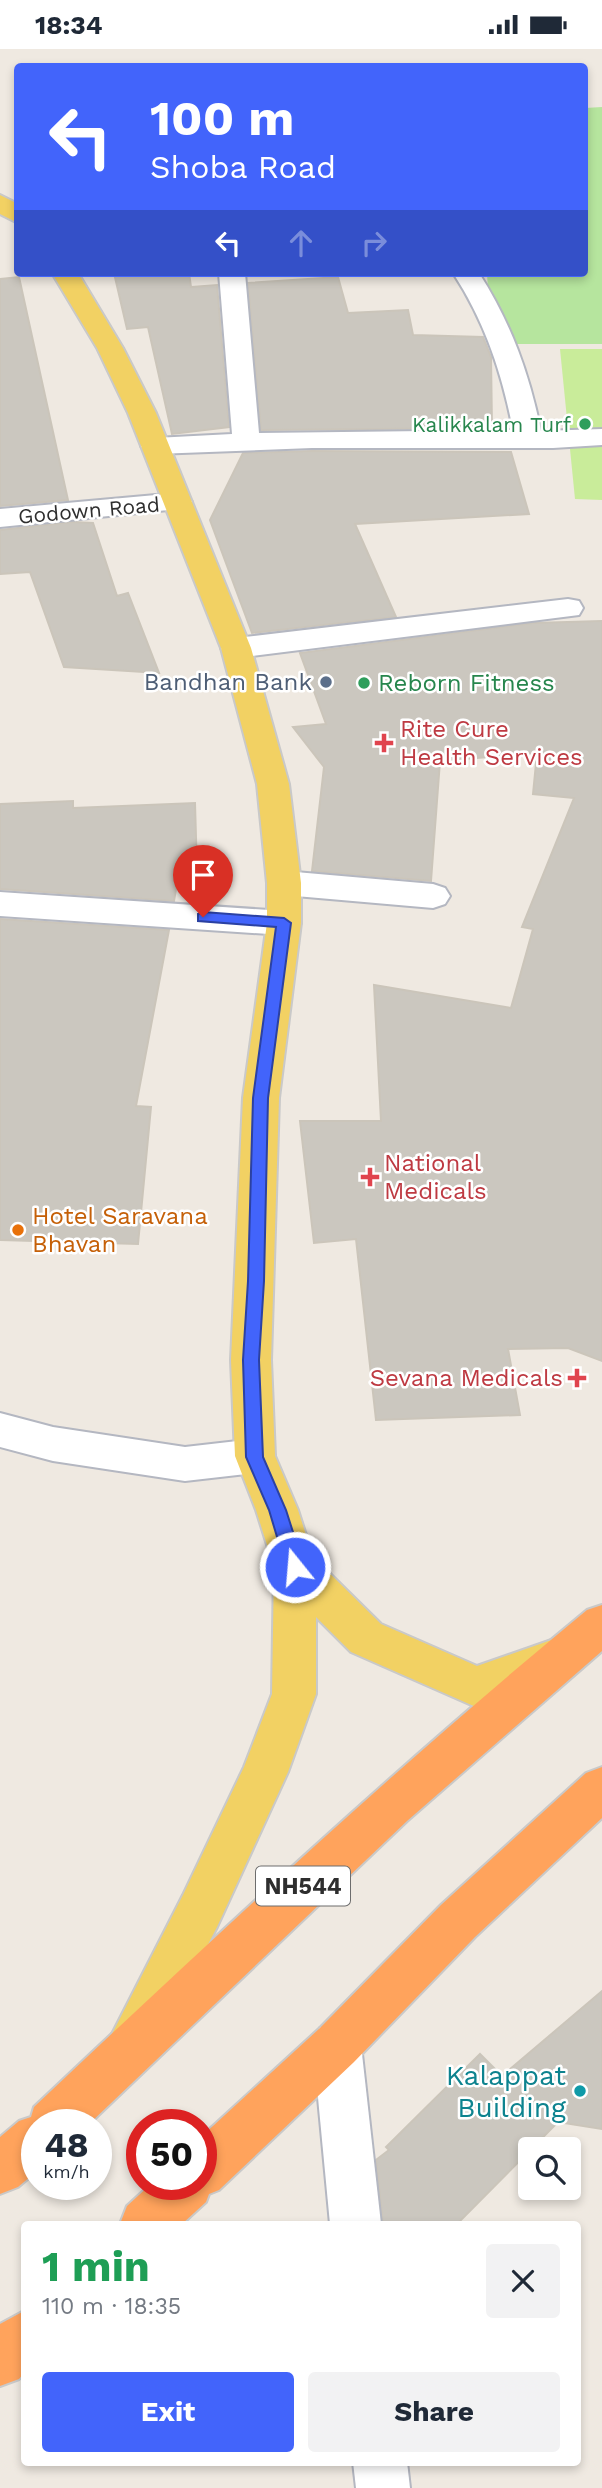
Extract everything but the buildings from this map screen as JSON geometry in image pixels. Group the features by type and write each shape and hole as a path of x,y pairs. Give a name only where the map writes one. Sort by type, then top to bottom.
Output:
{"highway":[{"name":"NH544","path":"68,2109 260,1925 428,1773 602,1623"},
{"path":"217,2157 337,2045 458,1921 602,1788"},
{"path":"0,2169 21,2152"},
{"path":"148,2221 171,2200"},
{"path":"0,2360 21,2340"}],"main road":[{"path":"0,202 14,213"},
{"path":"66,2109 137,2033 200,1911 265,1772 294,1694 295,1567 277,1510 255,1457 251,1360 261,1098 284,923 284,883 273,784 236,648 142,413 110,348 67,277"},
{"path":"295,1567 366,1638 476,1687 562,1656"}],"street":[{"path":"232,277 246,439"},
{"path":"469,277 489,306 516,376 528,437"},
{"path":"155,446 246,439 528,437 577,441 602,437"},
{"name":"Godown Road","path":"0,518 178,502"},
{"path":"236,648 568,608"},
{"path":"284,883 433,896"},
{"path":"0,904 284,923"},
{"path":"0,1430 53,1444 185,1464 255,1457"},
{"path":"337,2045 356,2221"},
{"path":"380,2466 383,2488"}],"green space":[{"path":"602,107 602,344 491,344 487,277 588,277 588,108"},
{"name":"Kalikkalam Turf","path":"560,349 602,349 602,500 575,499"}],"place":[{"name":"Kalikkalam Turf","path":"585,424"},
{"name":"Bandhan Bank","path":"326,682"},
{"name":"Reborn Fitness","path":"364,683"},
{"name":"Rite Cure Health Services","path":"384,743"},
{"name":"National Medicals","path":"370,1177"},
{"name":"Hotel Saravana Bhavan","path":"18,1230"},
{"name":"Sevana Medicals","path":"577,1378"},
{"name":"Kalappat Building","path":"580,2091"}],"route":[{"path":"203,917 284,923 261,1098 251,1360 255,1457 277,1510 295,1567"}]}
